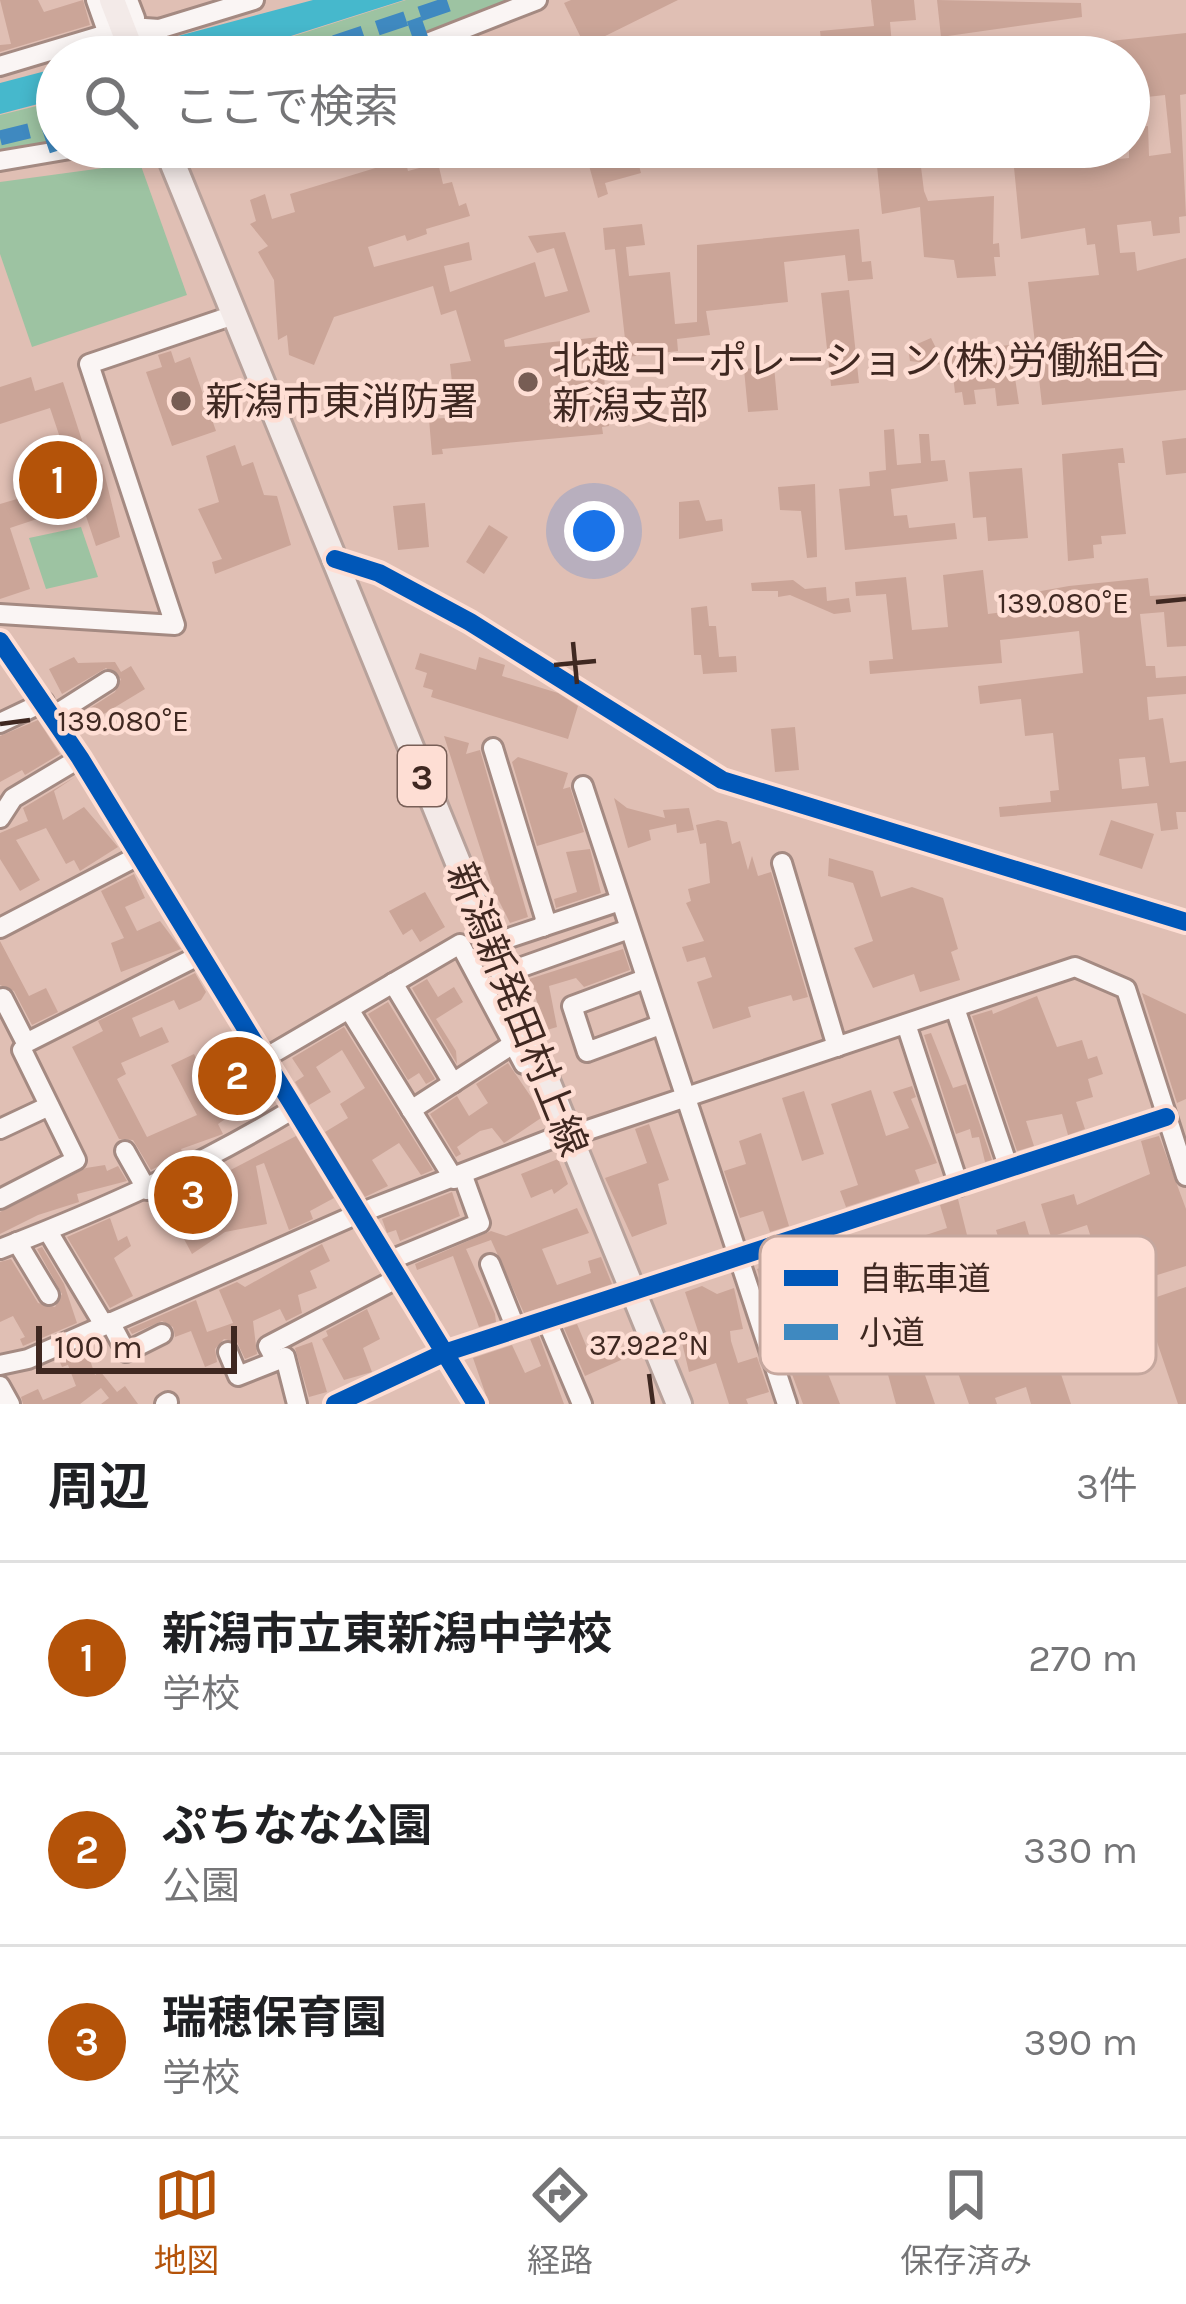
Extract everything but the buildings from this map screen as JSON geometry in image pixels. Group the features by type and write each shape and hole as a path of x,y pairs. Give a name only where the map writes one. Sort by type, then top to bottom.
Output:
{"main road":[{"name":"新潟新発田村上線","path":"174,168 679,1404"}],"street":[{"path":"96,0 123,25"},
{"path":"90,36 123,25 159,29 222,5 254,0"},
{"path":"445,36 537,0"},
{"path":"0,66 36,54"},
{"path":"0,160 36,154"},
{"path":"0,614 175,625 88,364 231,316"},
{"path":"335,559 380,573 470,622 722,780 1186,922"},
{"path":"0,641 80,758 476,1404"},
{"path":"0,723 48,709 108,681"},
{"path":"493,748 545,918 543,927"},
{"path":"0,818 13,798 80,758"},
{"path":"583,786 760,1326"},
{"path":"0,928 138,856"},
{"path":"782,863 837,1047"},
{"path":"490,944 620,902"},
{"path":"502,974 629,929"},
{"path":"265,1058 460,944 524,1064 537,1057"},
{"path":"3,998 26,1043 200,955"},
{"path":"0,1365 360,1213 570,1134 1075,967 1126,989 1186,1176"},
{"path":"645,979 572,1006 587,1052 660,1025"},
{"path":"393,983 453,1083"},
{"path":"955,1007 1009,1169"},
{"path":"228,1352 238,1376 276,1361 268,1346 481,1223 458,1178 350,1011"},
{"path":"906,1024 959,1186"},
{"path":"411,1110 513,1044"},
{"path":"0,1199 76,1160 22,1050"},
{"path":"0,1129 50,1106"},
{"path":"50,1295 9,1245 49,1233 147,1190 217,1156 295,1108"},
{"path":"809,1236 1166,1117"},
{"path":"125,1151 147,1190"},
{"path":"49,1233 126,1352 161,1334"},
{"path":"335,1404 444,1353 760,1252"},
{"path":"490,1264 516,1329"},
{"path":"546,1319 582,1404"},
{"path":"285,1357 297,1404"},
{"path":"777,1374 787,1404"},
{"path":"0,1385 10,1404"}],"green space":[{"path":"406,0 521,0 429,36 294,36"},
{"path":"36,106 36,147 0,154 0,115"},
{"path":"103,168 142,168 187,295 32,347 0,254 0,182"},
{"path":"81,527 98,577 46,589 29,538"}],"water":[{"path":"313,0 404,0 291,36 178,36"},
{"path":"36,74 36,105 0,114 0,83"}],"marked path":[{"path":"354,36 458,1"},
{"path":"414,19 420,36"},
{"path":"0,138 36,129"}],"cycle path":[{"path":"335,559 379,573 470,622 722,780 1186,922"},
{"path":"0,641 80,758 476,1404"},
{"path":"802,1236 1166,1117"},
{"path":"335,1404 444,1353 760,1250"}],"place":[{"name":"北越コーポレーション(株)労働組合 新潟支部","path":"528,382"},
{"name":"新潟市東消防署","path":"181,401"},
{"name":"新潟市立東新潟中学校","path":"58,480"},
{"name":"ぷちなな公園","path":"237,1076"},
{"name":"瑞穂保育園","path":"193,1195"}]}
